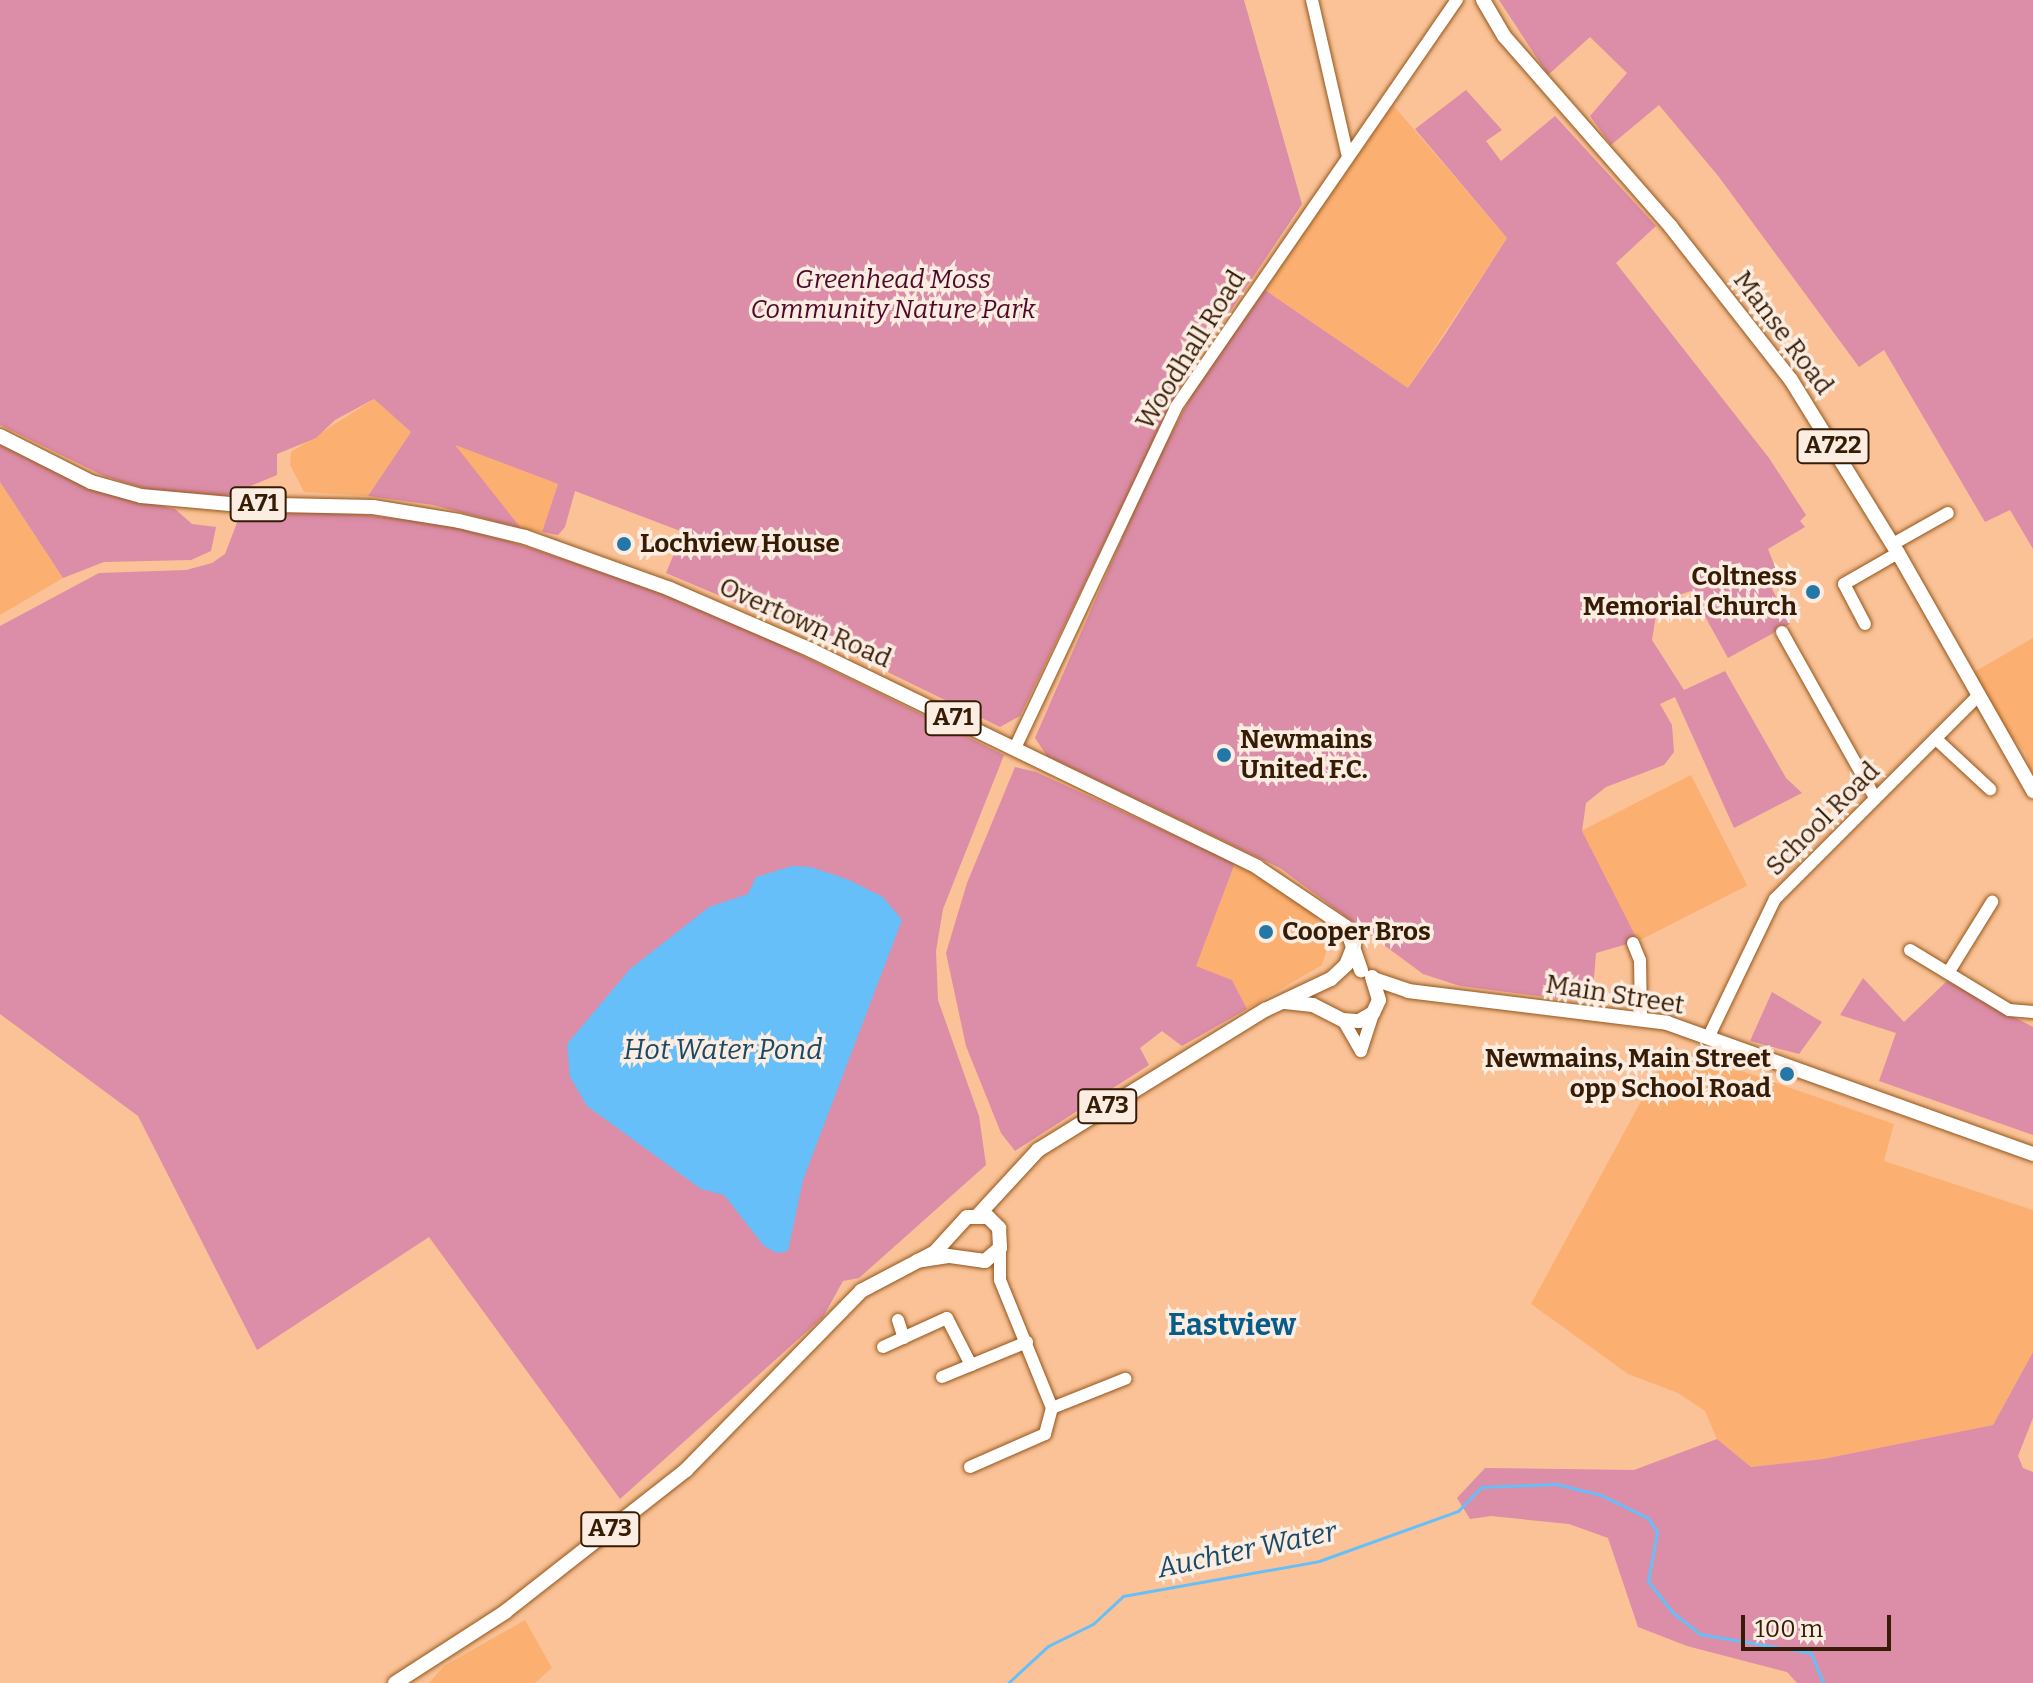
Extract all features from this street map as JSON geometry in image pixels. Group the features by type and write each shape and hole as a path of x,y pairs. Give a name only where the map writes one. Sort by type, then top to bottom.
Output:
{"main road":[{"name":"Manse Road","path":"1483,0 1504,36 1671,227 1791,380 1895,549 2033,791"},
{"name":"Overtown Road","path":"0,436 91,482 141,496 230,504 373,507 525,537 670,589 1015,748 1257,867 1346,927 1361,970"},
{"path":"1337,1016 1326,995 1354,945"},
{"path":"1361,970 1374,979 1375,1010"},
{"name":"A73","path":"1010,1181 1048,1143 1280,1002 1334,976 1361,970"},
{"name":"Main Street","path":"1374,979 1408,991 1641,1018 1708,1038 2033,1154"},
{"path":"1280,1002 1359,1021 1408,991"},
{"path":"917,1261 967,1217 979,1214 1010,1181"},
{"path":"917,1261 962,1256 978,1262 1000,1248 995,1223 1010,1181"},
{"path":"979,1214 995,1223"},
{"path":"954,1231 962,1256"},
{"name":"A73","path":"395,1683 505,1612 686,1470 837,1315 878,1278 917,1261"}],"street":[{"path":"1312,0 1351,148"},
{"name":"Woodhall Road","path":"1015,748 1176,407 1351,148 1455,1"},
{"path":"1865,624 1844,584 1943,515 1946,531"},
{"path":"1782,632 1875,798"},
{"name":"School Road","path":"1708,1038 1775,899 1978,696"},
{"path":"1936,739 1990,789"},
{"path":"1948,973 1992,902"},
{"path":"1633,943 1640,960 1641,1018"},
{"path":"1910,950 2009,1010 2033,1012"},
{"path":"1337,1016 1361,1051 1375,1010"},
{"path":"970,1467 1045,1434 1052,1408 1000,1280 1000,1248"},
{"path":"978,1262 1000,1280"},
{"path":"883,1347 947,1318 971,1365"},
{"path":"898,1320 904,1338"},
{"path":"942,1377 1027,1342"},
{"path":"1052,1408 1125,1379"}],"shaded area":[{"path":"1393,105 1507,238 1408,388 1265,290"},
{"path":"374,399 411,432 368,496 304,492 290,465 291,452"},
{"path":"453,444 558,484 542,532 521,528"},
{"path":"0,482 63,578 0,615"},
{"path":"2033,638 2033,778 2025,752 1996,718 1974,672"},
{"path":"1691,775 1747,885 1638,941 1581,831"},
{"path":"1235,863 1312,912 1330,939 1322,965 1247,1009 1232,980 1195,966"},
{"path":"1671,1046 1894,1124 1884,1161 2033,1210 2033,1352 1993,1425 1823,1459 1751,1467 1717,1439 1705,1411 1678,1393 1628,1374 1531,1304"},
{"path":"525,1620 552,1668 535,1683 429,1683 444,1666"}],"green space":[{"name":"Greenhead Moss Community Nature Park","path":"0,0 1244,0 1302,204 1182,383 1020,716 1000,727 810,634 666,573 683,532 575,491 565,527 558,535 542,532 558,484 455,445 521,528 433,505 368,496 411,432 374,399 335,420 316,438 277,454 277,475 226,496 146,489 104,476 0,425"},
{"path":"1499,0 2033,0 2033,549 2010,510 1985,522 1884,350 1859,367 1719,177 1659,105 1611,145 1590,116 1627,73 1590,37 1548,75"},
{"path":"1466,90 1502,130 1486,141 1501,161 1555,116 1656,226 1616,263 1769,458 1806,515 1800,521 1805,527 1768,549 1781,582 1772,589 1790,624 1728,658 1691,591 1658,602 1652,640 1684,690 1725,671 1786,778 1802,793 1734,828 1675,697 1660,704 1672,725 1674,752 1664,765 1606,787 1586,803 1582,831 1638,941 1596,953 1592,1003 1460,986 1423,974 1280,868 1047,756 1035,738 1151,472 1196,387 1265,290 1408,388 1444,336 1507,238 1415,129"},
{"path":"0,445 91,490 175,509 192,524 216,527 211,551 191,560 104,562 63,578 0,482"},
{"path":"334,511 440,524 512,542 641,585 773,641 1004,755 943,909 936,951 938,1000 979,1116 986,1165 859,1278 843,1281 823,1317 620,1499 429,1237 257,1350 138,1116 0,1014 0,626 99,573 186,570 212,563 225,554 240,515"},
{"path":"1015,767 1036,772 1235,863 1196,966 1232,980 1247,1009 1182,1046 1162,1031 1140,1048 1149,1065 1015,1151 1001,1133 966,1046 946,953 967,883"},
{"path":"1863,978 1904,1022 1947,981 2033,1027 2033,1135 1879,1081 1896,1033 1840,1015"},
{"path":"1772,992 1822,1022 1799,1054 1750,1041"},
{"path":"2033,1352 2033,1418 2018,1456 2023,1468 2033,1472 2033,1683 1797,1683 1787,1672 1687,1646 1638,1627 1608,1538 1569,1524 1491,1516 1470,1519 1457,1498 1485,1468 1634,1470 1717,1439 1751,1467 1823,1459 1993,1425"}],"water":[{"name":"Hot Water Pond","path":"792,866 811,867 849,880 883,897 902,920 803,1180 788,1251 777,1253 764,1246 724,1195 701,1189 587,1106 570,1077 567,1044 630,969 709,907 748,894 756,877"}],"waterway":[{"name":"Auchter Water","path":"1008,1683 1048,1646 1093,1624 1123,1596 1319,1561 1458,1511 1481,1487 1556,1484 1601,1495 1648,1518 1657,1532 1648,1581 1672,1612 1700,1634 1811,1653 1823,1683"}],"place":[{"name":"Lochview House","path":"624,544"},
{"name":"Coltness Memorial Church","path":"1813,592"},
{"name":"Newmains United F.C.","path":"1224,755"},
{"name":"Cooper Bros","path":"1266,932"},
{"name":"Newmains, Main Street opp School Road","path":"1787,1074"}],"district":[{"name":"Eastview","path":"1232,1325"}]}
